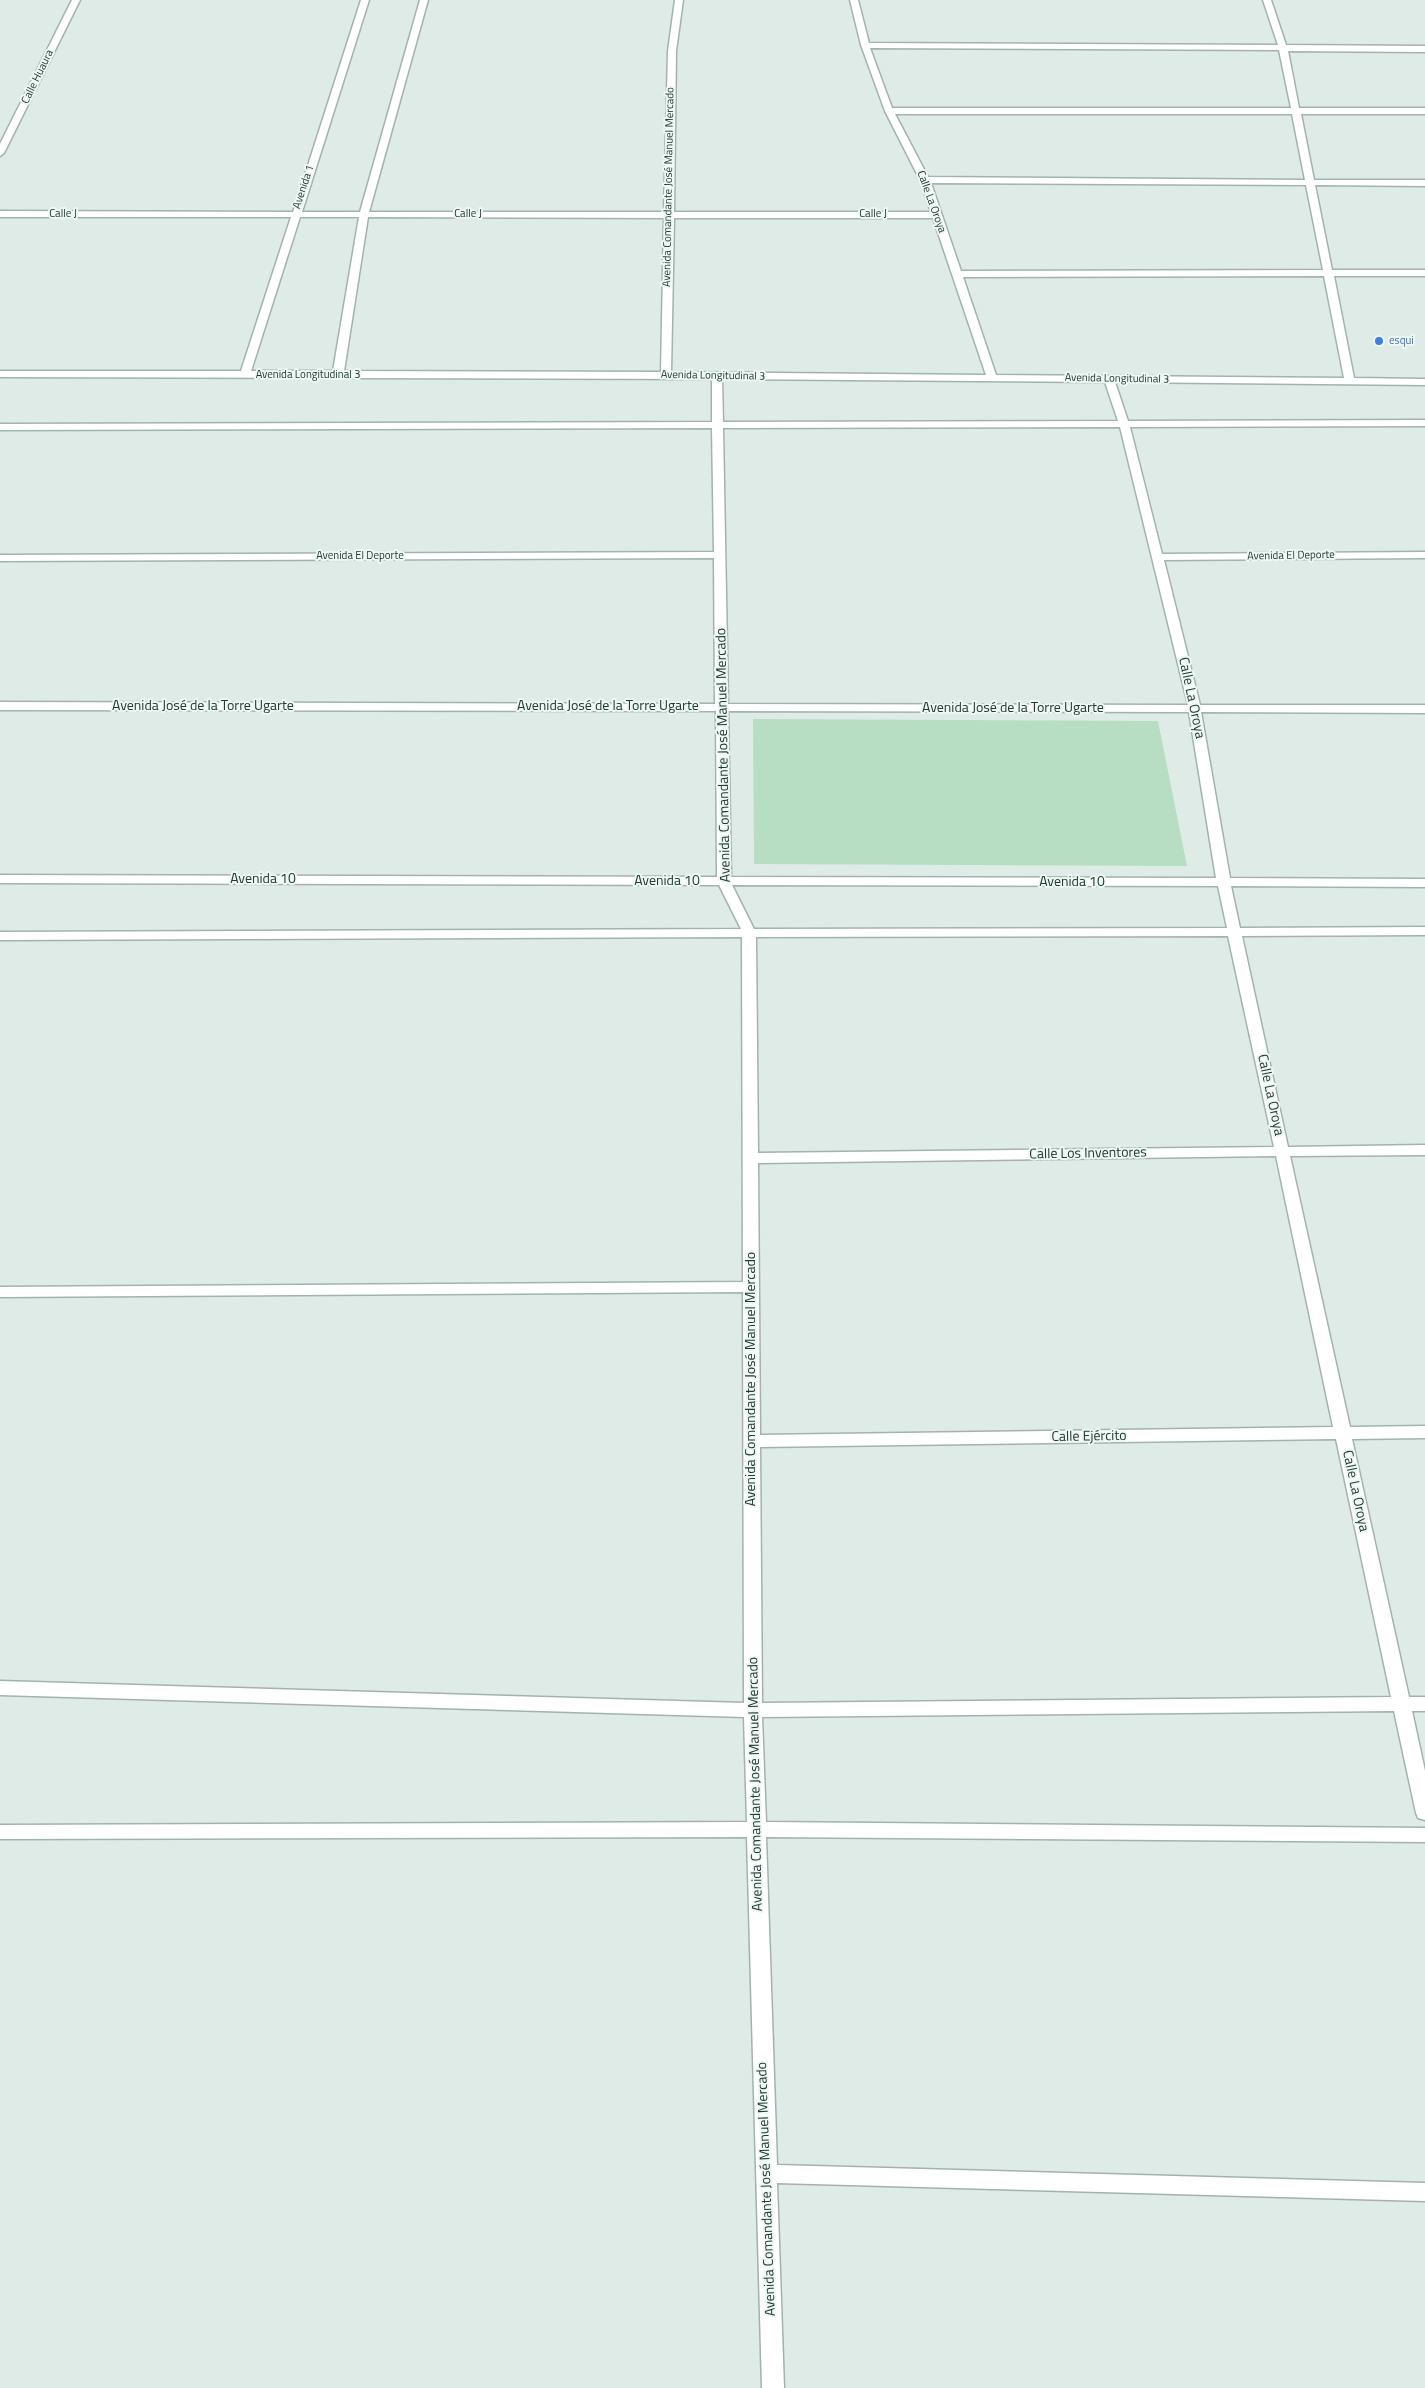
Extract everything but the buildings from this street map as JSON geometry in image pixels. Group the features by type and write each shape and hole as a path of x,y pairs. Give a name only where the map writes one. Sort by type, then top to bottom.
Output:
{"street":[{"name":"Calle Huaura","path":"0,153 76,0"},
{"name":"Avenida 1","path":"245,375 365,0"},
{"path":"338,375 364,214 424,0"},
{"name":"Avenida Comandante José Manuel Mercado","path":"666,375 672,51 679,0"},
{"name":"Calle La Oroya","path":"854,0 865,44 890,111 925,180 992,378"},
{"path":"1267,0 1282,48 1350,382"},
{"path":"865,44 1425,49"},
{"path":"890,111 1425,111"},
{"path":"925,180 1425,182"},
{"name":"Calle J","path":"0,214 936,214"},
{"path":"957,274 1425,273"},
{"name":"Avenida Longitudinal 3","path":"0,374 666,375 1425,382"},
{"name":"Avenida Comandante José Manuel Mercado","path":"717,376 724,882 749,932 753,1710 773,2388"},
{"name":"Calle La Oroya","path":"1109,379 1124,423 1195,710 1224,884 1425,1813"},
{"path":"0,427 1425,423"},
{"name":"Avenida El Deporte","path":"0,558 720,555"},
{"name":"Avenida El Deporte","path":"1157,557 1425,555"},
{"name":"Avenida José de la Torre Ugarte","path":"0,706 1425,709"},
{"name":"Avenida 10","path":"0,879 1224,884 1425,883"},
{"path":"0,936 1425,931"},
{"name":"Calle Los Inventores","path":"750,1158 1425,1150"},
{"path":"0,1292 751,1287"},
{"name":"Calle Ejército","path":"752,1441 1425,1432"},
{"path":"0,1688 753,1710 1425,1704"},
{"path":"0,1832 757,1829 1425,1835"},
{"path":"767,2174 1425,2192"}],"green space":[{"path":"753,719 1158,721 1187,866 754,864"}],"place":[{"name":"esqui","path":"1379,341"}]}
